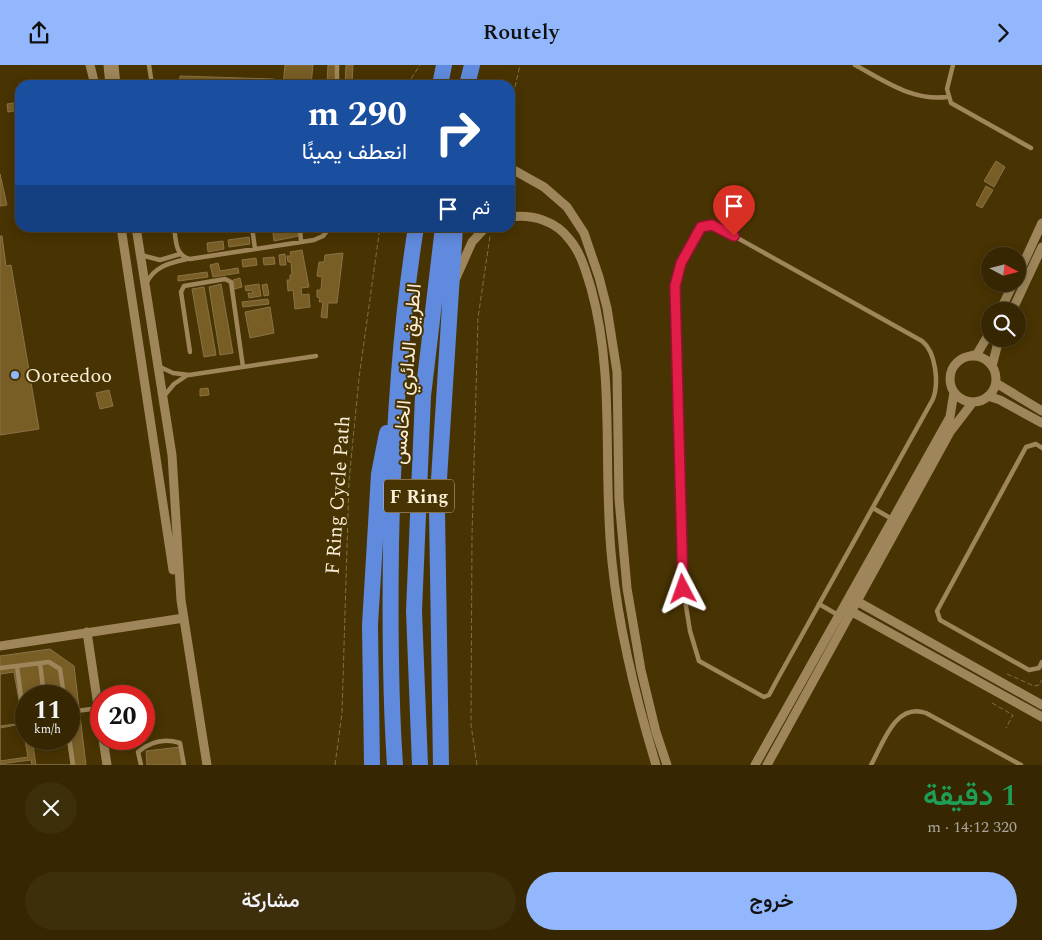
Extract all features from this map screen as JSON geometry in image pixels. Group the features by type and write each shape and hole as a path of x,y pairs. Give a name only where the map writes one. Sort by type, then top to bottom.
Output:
{"highway":[{"path":"441,80 444,65"},
{"path":"468,80 472,65"},
{"name":"الطريق الدائري الخامس","path":"395,765 391,705 390,625 396,391 415,232"},
{"name":"الطريق الدائري الخامس","path":"420,765 414,611 423,396 442,232"},
{"path":"441,762 436,511 454,232"},
{"path":"372,765 370,625 379,474 396,391"}],"street":[{"path":"90,65 94,80"},
{"path":"96,65 100,80"},
{"path":"108,65 110,80"},
{"path":"114,65 116,80"},
{"path":"515,171 544,187 567,207 584,233 607,308 617,372 619,499 627,588 641,670 656,732 667,765"},
{"path":"515,217 536,217 558,228 575,246 589,280 600,327 606,365 610,531 614,587 624,641 656,765"},
{"path":"1026,258 1042,223"},
{"path":"122,232 175,583 181,600"},
{"path":"137,232 174,471 181,600 205,765"},
{"path":"451,289 472,243 482,232"},
{"path":"1016,302 1042,247"},
{"path":"589,280 599,277"},
{"path":"973,402 963,399 954,392 950,382 952,371 958,361 977,354 981,347"},
{"path":"767,765 950,432 973,402 988,396 996,383 992,366 997,347"},
{"path":"968,356 979,356 992,366"},
{"path":"996,383 1042,411"},
{"path":"755,765 950,417 954,392"},
{"path":"988,396 1042,423"},
{"path":"849,596 1041,711"},
{"path":"843,607 1041,711"},
{"path":"0,646 184,618"},
{"path":"87,633 95,685"},
{"path":"105,750 107,765"}],"lane":[{"path":"149,65 151,80"},
{"path":"337,65 337,80"},
{"path":"855,65 912,94 929,97 948,97"},
{"path":"953,65 947,85 948,97 957,109 1031,148"},
{"path":"708,224 716,226 922,341 928,347 936,381 936,392 819,605 767,696 760,696 707,667 697,657 684,603 681,575 675,286 681,263 701,227 708,224"},
{"path":"175,232 180,254 188,259"},
{"path":"253,232 256,249"},
{"path":"300,232 301,242"},
{"path":"145,287 149,277 156,269 188,259 319,239 325,232"},
{"path":"140,254 160,260 180,254"},
{"path":"190,352 181,292 184,286 225,279 231,282 243,367"},
{"path":"157,365 173,373 190,375 316,356"},
{"path":"163,399 174,384 190,375"},
{"path":"1042,448 1036,444 1026,447 937,611 940,619 1029,669 1039,668 1042,662"},
{"path":"873,508 892,519"},
{"path":"819,605 838,615"},
{"path":"0,668 49,662 60,669 62,685"},
{"path":"40,663 43,685"},
{"path":"17,666 19,685"},
{"path":"871,765 896,720 904,713 915,710 926,713 1021,765"},
{"path":"141,765 138,751 145,746 162,740 180,743 184,765"},
{"path":"70,750 72,765"}],"path":[{"path":"410,80 420,65"},
{"path":"515,87 520,65"},
{"name":"F Ring Cycle Path","path":"335,765 342,713 349,481 359,378 379,232"},
{"path":"477,765 471,725 472,535 478,317 490,237"},
{"path":"1007,673 1034,687 1039,685 1042,680"},
{"path":"992,703 1013,715 1006,728"}],"building":[{"path":"285,65 313,65 312,80 284,80"},
{"path":"328,65 336,65 335,80 327,80"},
{"path":"346,65 353,65 352,80 345,80"},
{"path":"180,76 274,79 274,80 180,80"},
{"path":"15,103 15,111 8,112 7,104"},
{"path":"996,161 1005,167 994,187 984,181"},
{"path":"0,174 7,205 0,206"},
{"path":"986,186 993,190 982,208 976,205"},
{"path":"298,232 299,236 274,241 273,233"},
{"name":"Ooreedoo","path":"0,236 2,236 6,266 11,265 39,429 0,435"},
{"path":"249,237 250,244 229,247 228,240"},
{"path":"223,241 224,249 208,252 207,243"},
{"path":"302,250 309,287 301,288 302,295 309,294 310,307 295,309 293,290 288,291 287,280 290,280 290,275 292,275 291,262 288,262 287,256 291,256 290,252"},
{"path":"343,253 337,303 328,303 327,318 321,317 323,302 319,302 320,298 317,297 317,290 321,290 322,277 317,276 319,262 324,262 325,255"},
{"path":"285,254 286,265 280,265 279,255"},
{"path":"274,257 275,264 264,265 263,258"},
{"path":"256,258 257,265 243,267 242,260"},
{"path":"218,263 220,271 238,268 239,273 213,277 210,265"},
{"path":"207,272 208,277 178,281 178,276"},
{"path":"240,278 242,287 234,289 233,280"},
{"path":"221,284 233,353 220,355 209,287"},
{"path":"259,284 261,296 249,298 248,293 253,293 252,290 246,291 245,286"},
{"path":"267,284 269,295 264,296 262,285"},
{"path":"204,287 216,355 204,357 192,289"},
{"path":"268,299 269,304 243,307 242,302"},
{"path":"270,307 274,333 250,338 245,312"},
{"path":"208,388 209,395 200,396 200,389"},
{"path":"109,390 113,406 100,409 96,393"},
{"path":"50,649 74,666 76,685 15,685 15,750 80,750 80,716 86,765 0,765 0,656"},
{"path":"14,672 16,685 15,724 0,726 0,674"},
{"path":"15,725 15,750 27,750 28,757 0,761 0,728"},
{"path":"180,747 182,765 147,765 146,751"},
{"path":"34,750 69,750 71,765 36,765"},
{"path":"31,760 32,765 0,765 0,764"}],"place":[{"name":"Ooreedoo","path":"15,375"}],"route":[{"path":"683,589 680,551 675,286 681,263 701,227 708,224 716,226 734,236"}]}
